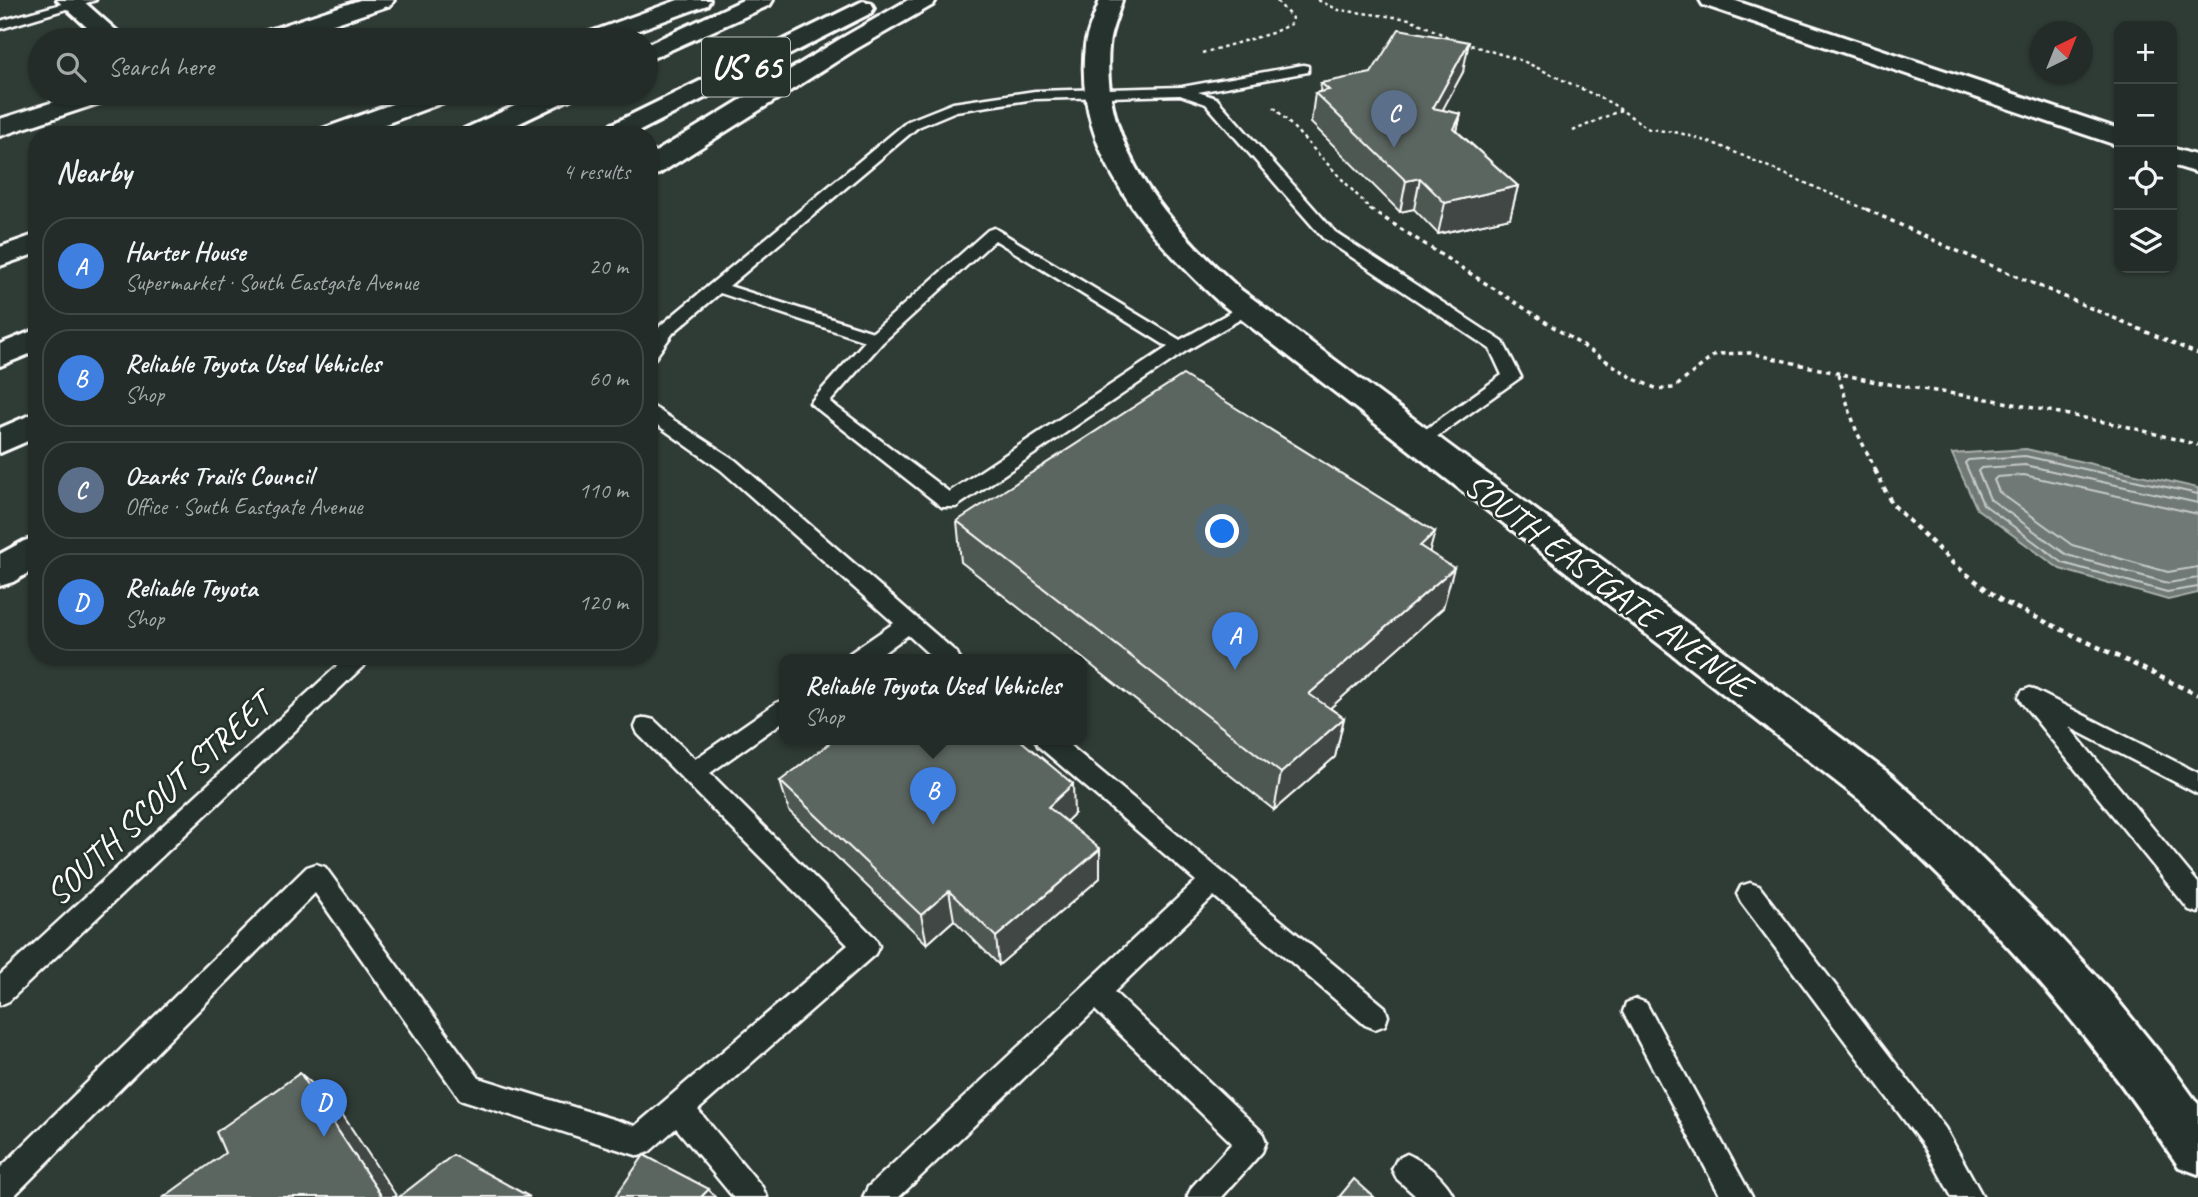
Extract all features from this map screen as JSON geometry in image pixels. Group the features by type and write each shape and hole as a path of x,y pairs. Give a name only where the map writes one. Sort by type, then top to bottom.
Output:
{"main road":[{"path":"298,28 383,0"},
{"path":"623,28 699,0"},
{"name":"US 65","path":"658,48 762,0"},
{"name":"US 65","path":"629,126 880,0"},
{"path":"658,162 848,44 925,0"},
{"name":"SOUTH EASTGATE AVENUE","path":"1111,0 1097,52 1097,94 1113,155 1145,210 1196,267 1418,441 1876,788 2009,914 2077,989 2198,1148"},
{"path":"1711,0 2114,136"},
{"path":"77,2 103,28"},
{"path":"0,128 70,105"},
{"path":"356,126 413,105"},
{"path":"492,126 537,105"},
{"path":"2177,158 2198,165"},
{"path":"0,257 28,246"},
{"path":"0,356 28,343"},
{"path":"0,442 28,428"},
{"path":"0,572 28,555"}],"lane":[{"path":"0,25 77,2"},
{"path":"658,342 667,329 913,124 953,107 1035,95 1181,91 1303,69"},
{"path":"1181,91 1211,101 1329,235 1497,346 1512,377 1418,441"},
{"path":"1180,347 994,233 876,339 819,403 949,502 1180,347 1248,310"},
{"path":"718,287 876,339"},
{"path":"658,416 728,465 943,654"},
{"path":"865,654 908,624"},
{"name":"SOUTH SCOUT STREET","path":"0,992 353,665"},
{"path":"2198,784 2030,697 2198,902"},
{"path":"694,772 779,712"},
{"path":"0,1189 316,875 470,1089 639,1142 866,946 646,727"},
{"path":"1053,745 1215,878 1375,1016"},
{"path":"878,1197 1215,878"},
{"path":"1750,894 1935,1138 1968,1197"},
{"path":"1094,991 1252,1142 1202,1197"},
{"path":"1636,1012 1737,1197"},
{"path":"678,1108 752,1197"},
{"path":"1407,1169 1439,1197"}],"path":[{"path":"1226,83 1199,55 1240,39 1283,29 1291,24 1292,18 1276,0"},
{"path":"1318,0 1345,11 1411,19 1458,42 1523,61 1622,109 1649,129 1680,133 1740,154 2198,354"},
{"path":"1283,101 1271,103 1374,213 1636,380 1658,389 1674,388 1716,354 1750,353 1838,374 1994,400 2129,427 2198,445"},
{"path":"1573,131 1622,109"},
{"path":"1838,374 1856,430 1892,504 1955,566 2002,601 2198,695"}],"water":[{"path":"2026,449 2198,488 2198,593 2168,600 2060,569 1977,509 1952,454"}],"building":[{"path":"1399,29 1469,42 1433,108 1461,114 1454,129 1518,186 1445,203 1420,178 1406,181 1315,93 1329,90 1321,83 1371,73"},
{"path":"1183,375 1435,532 1420,546 1454,568 1309,694 1344,718 1281,773 957,521"},
{"path":"827,745 1026,745 1073,784 1048,807 1100,849 996,937 949,891 921,915 780,781"},
{"path":"300,1073 382,1197 164,1197 225,1153 216,1132"},
{"path":"453,1155 530,1197 399,1197"},
{"path":"644,1155 709,1189 701,1197 615,1197"},
{"path":"1354,1179 1374,1197 1339,1197"}],"place":[{"name":"Ozarks Trails Council","path":"1394,148"},
{"name":"Harter House","path":"1235,670"},
{"name":"Reliable Toyota Used Vehicles","path":"933,825"},
{"name":"Reliable Toyota","path":"324,1137"}]}
